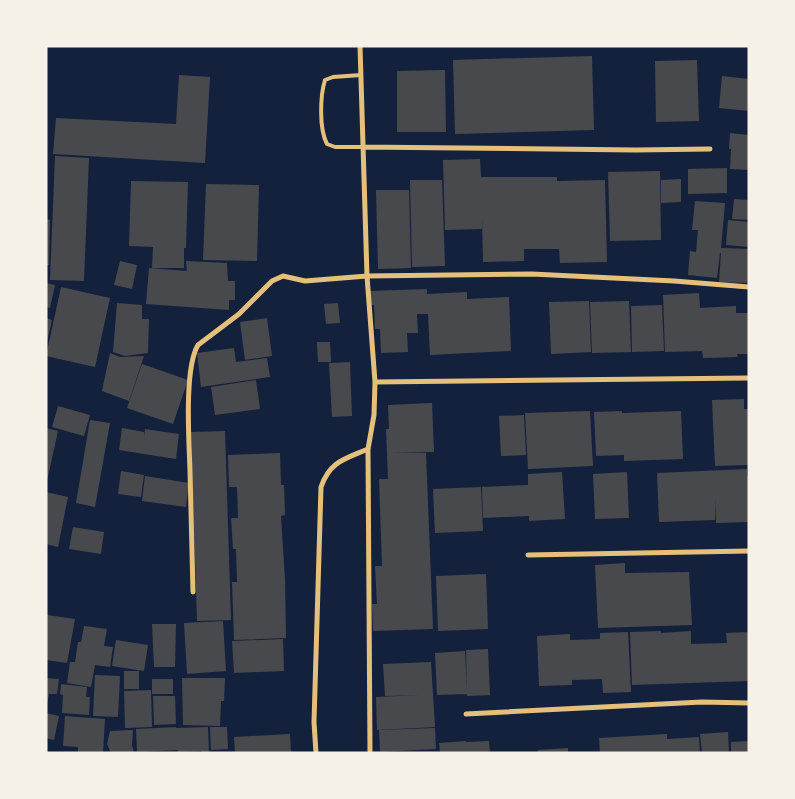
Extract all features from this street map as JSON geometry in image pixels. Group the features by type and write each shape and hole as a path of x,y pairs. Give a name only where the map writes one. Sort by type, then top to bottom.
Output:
{"street":[{"path":"360,46 366,276 375,382 374,415 368,449 370,753"},
{"path":"362,147 710,149"},
{"path":"193,592 188,429 190,368 193,352 198,345 239,314 272,281 283,276 306,281 366,276 532,274 674,281 749,287"},
{"path":"375,382 749,378"},
{"path":"316,753 314,722 320,487 325,474 337,463 368,449"},
{"path":"528,555 749,551"},
{"path":"466,714 702,702 749,703"}],"lane":[{"path":"361,75 333,77 326,80 322,90 322,135 327,144 335,147 362,147"}],"building":[{"path":"592,56 594,130 455,134 453,60"},
{"path":"697,60 699,121 656,122 655,61"},
{"path":"445,70 446,132 397,132 397,71"},
{"path":"179,75 210,77 205,163 53,154 56,118 176,124"},
{"path":"722,76 749,79 749,111 719,108"},
{"path":"730,133 749,135 749,170 730,169"},
{"path":"55,156 89,158 84,281 50,280"},
{"path":"480,159 481,177 557,177 557,181 605,180 607,262 560,263 559,249 524,249 524,261 483,262 482,217 482,229 445,230 443,160"},
{"path":"727,168 727,193 688,194 688,169"},
{"path":"660,171 661,240 610,241 608,172"},
{"path":"681,179 681,202 661,203 661,180"},
{"path":"410,180 442,180 445,266 412,267"},
{"path":"131,181 188,182 184,268 152,268 153,247 129,246"},
{"path":"206,184 259,185 257,261 203,260"},
{"path":"376,190 409,190 411,268 378,269"},
{"path":"734,199 749,200 749,220 732,219"},
{"path":"695,201 725,203 721,248 749,249 749,283 719,282 721,253 717,278 688,275 690,251 696,252 698,230 692,230"},
{"path":"46,219 50,220 49,265 46,265"},
{"path":"728,220 749,222 749,247 726,245"},
{"path":"120,261 137,265 132,289 114,285"},
{"path":"186,261 227,263 228,281 235,281 235,300 229,300 229,310 146,304 149,268 187,271"},
{"path":"46,283 55,285 50,308 46,307"},
{"path":"61,287 110,298 95,367 46,356"},
{"path":"427,289 427,294 467,292 467,299 509,297 511,351 430,355 428,314 417,314 418,333 407,333 408,352 381,353 380,329 375,329 374,305 370,305 369,291"},
{"path":"699,293 700,308 736,306 736,313 749,313 749,354 737,354 738,357 703,358 702,351 665,352 663,295"},
{"path":"589,301 591,352 551,354 549,302"},
{"path":"629,301 631,352 592,353 590,302"},
{"path":"117,303 142,305 142,319 149,319 148,353 125,356 113,352"},
{"path":"338,303 340,323 326,324 324,304"},
{"path":"662,305 664,351 632,352 631,306"},
{"path":"46,318 52,320 47,342 46,342"},
{"path":"267,318 272,356 245,360 240,322"},
{"path":"317,342 330,342 331,362 318,362"},
{"path":"234,348 236,362 267,358 270,377 201,387 197,353"},
{"path":"110,353 120,357 144,356 129,401 102,391"},
{"path":"350,362 352,416 332,417 329,363"},
{"path":"142,364 188,380 173,424 127,408"},
{"path":"256,380 260,409 215,415 211,387"},
{"path":"744,399 744,409 749,409 749,465 715,466 712,400"},
{"path":"432,403 434,452 392,453 426,453 433,629 373,631 372,604 377,604 375,566 382,566 379,479 388,479 386,429 389,429 388,405"},
{"path":"58,406 90,415 84,436 52,427"},
{"path":"590,411 593,466 528,469 525,413"},
{"path":"622,411 622,413 681,411 683,459 624,461 624,455 596,456 594,412"},
{"path":"524,415 526,455 501,456 499,416"},
{"path":"90,420 110,423 95,507 76,503"},
{"path":"46,428 58,431 47,481 46,481"},
{"path":"122,428 144,432 144,437 145,429 179,434 176,459 119,450"},
{"path":"225,431 231,620 197,621 191,432"},
{"path":"280,453 281,485 284,485 285,515 281,516 286,638 234,640 232,582 237,582 236,549 233,549 231,518 238,518 237,487 229,487 228,455"},
{"path":"747,469 747,476 749,475 749,522 716,523 715,498 715,520 659,522 657,473"},
{"path":"121,471 144,475 141,497 118,494"},
{"path":"562,472 565,519 529,521 529,516 483,518 482,487 528,485 528,474"},
{"path":"627,472 629,518 595,519 593,474"},
{"path":"145,476 189,483 186,507 142,501"},
{"path":"481,487 483,531 435,533 433,489"},
{"path":"46,492 68,497 58,547 46,544"},
{"path":"73,527 104,532 101,554 69,549"},
{"path":"625,563 625,573 689,572 692,625 598,628 595,565"},
{"path":"486,574 488,629 438,631 436,576"},
{"path":"47,615 75,619 67,663 46,660"},
{"path":"223,621 226,671 187,674 184,623"},
{"path":"152,624 176,624 175,667 154,667"},
{"path":"84,626 107,629 104,646 113,647 110,667 95,665 91,687 67,683 70,662 75,662 78,642 81,642"},
{"path":"661,631 661,633 691,631 691,644 727,643 726,633 749,632 749,681 632,685 630,632"},
{"path":"628,632 631,692 603,693 602,679 572,680 572,685 539,686 537,636 570,634 570,640 600,639 600,633"},
{"path":"283,639 284,671 234,673 232,641"},
{"path":"116,640 148,645 144,671 112,666"},
{"path":"488,649 490,695 467,696 466,650"},
{"path":"465,651 467,694 437,695 435,653"},
{"path":"431,662 435,727 377,730 376,697 421,695 385,696 383,664"},
{"path":"124,671 139,671 139,689 124,689"},
{"path":"95,675 120,676 118,717 93,716"},
{"path":"46,678 59,679 57,694 49,694 47,704"},
{"path":"182,678 225,678 224,701 221,701 220,726 183,725"},
{"path":"152,679 173,679 173,694 152,694"},
{"path":"61,684 87,687 86,697 90,697 89,715 62,713 63,695 60,694"},
{"path":"151,690 152,727 125,728 124,691"},
{"path":"153,696 175,696 176,724 154,725"},
{"path":"46,713 59,716 54,740 46,738"},
{"path":"65,716 105,719 103,753 78,753 78,747 63,746"},
{"path":"208,727 209,753 201,753 201,751 178,752 178,750 137,752 136,729"},
{"path":"210,727 227,727 228,749 211,750"},
{"path":"435,728 436,749 380,752 379,730"},
{"path":"133,730 132,745 134,753 111,753 107,744 110,731"},
{"path":"728,732 729,753 702,753 700,734"},
{"path":"290,734 291,753 235,753 234,737"},
{"path":"667,734 667,739 699,737 700,753 600,753 599,738"},
{"path":"489,741 490,753 440,753 439,743"},
{"path":"749,741 749,753 731,753 731,742"},
{"path":"568,748 568,753 538,753 538,750"}]}
